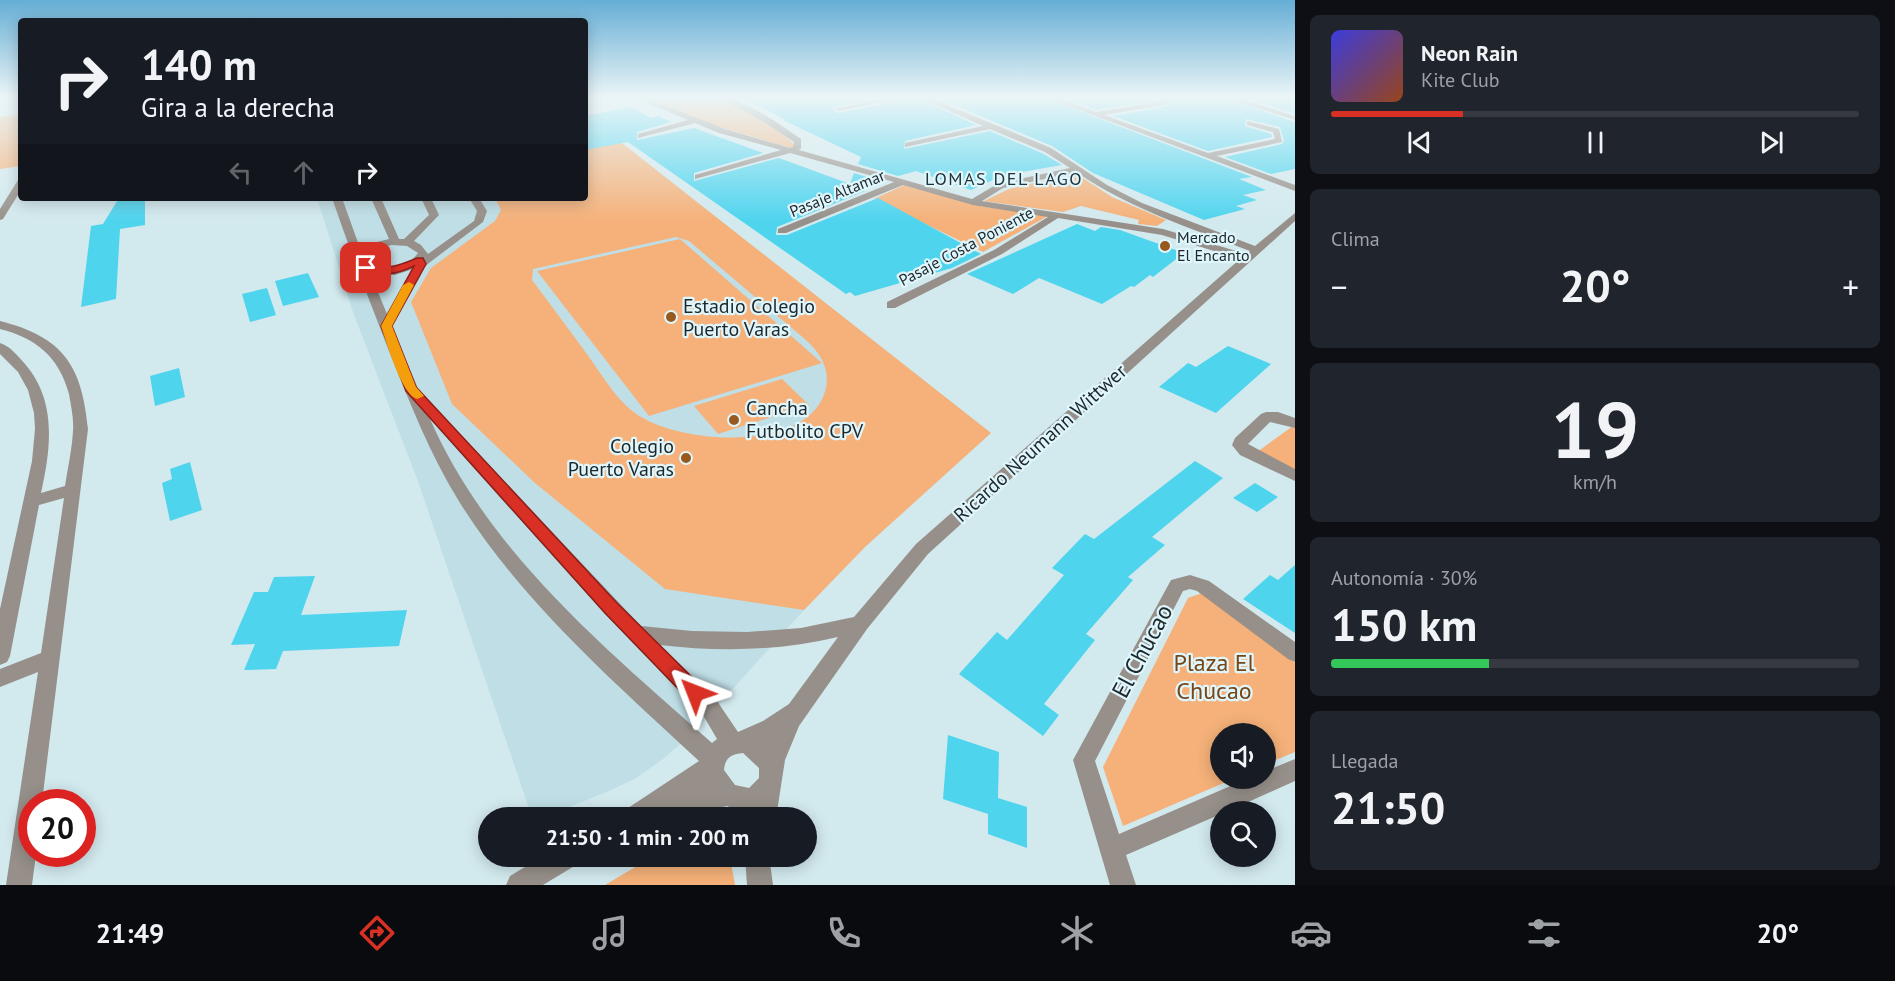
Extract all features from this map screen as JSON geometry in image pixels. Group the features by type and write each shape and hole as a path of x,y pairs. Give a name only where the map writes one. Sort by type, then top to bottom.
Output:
{"street":[{"path":"751,138 973,202 1163,232 1252,254"},
{"path":"698,177 797,148 798,141 794,138"},
{"path":"908,145 937,138"},
{"path":"1020,138 1048,150 1122,197 1252,254"},
{"path":"1160,138 1295,188"},
{"path":"1207,156 1278,138"},
{"path":"973,202 1000,186 1078,169"},
{"name":"Pasaje Altamar","path":"782,231 903,182"},
{"path":"0,217 18,187"},
{"path":"338,201 411,388 442,459 466,499 516,567 582,639 713,763 715,779 737,804"},
{"path":"378,201 401,243"},
{"path":"401,243 434,216 427,201"},
{"path":"360,262 376,271 387,272 420,262 478,222 482,211 476,201"},
{"name":"Pasaje Costa Poniente","path":"891,305 998,252 1057,215"},
{"name":"Ricardo Neumann Wittwer","path":"766,807 778,746 791,717 858,624 922,549 1295,216"},
{"path":"1163,232 1179,221"},
{"path":"360,262 362,255 373,248 401,243 421,248 423,253 420,262 386,326"},
{"path":"0,325 33,335 57,357 74,386 80,406 81,429 18,885"},
{"path":"0,347 30,378 40,408 42,441 0,656"},
{"path":"411,388 635,633 710,708 737,742 759,749 770,765 770,779 756,798 737,804 702,807"},
{"path":"1295,423 1278,417 1266,417 1240,441 1240,445 1245,451 1295,476"},
{"path":"30,502 73,489"},
{"name":"El Chucao","path":"1124,885 1084,760 1177,585 1190,582 1203,586 1295,652"},
{"path":"635,633 683,640 753,642 797,638 858,624"},
{"path":"0,678 49,659"},
{"name":"Ricardo Neumann Wittwer","path":"650,807 713,763 724,746 771,728 809,693"},
{"path":"1112,849 1295,770"},
{"path":"519,885 549,867"},
{"path":"759,867 760,885"}],"shaded area":[{"name":"Colegio Puerto Varas","path":"588,138 616,138 991,433 865,547 804,610 694,732 663,759 636,778 569,807 529,807 419,484 353,312 318,201 588,201"}],"green space":[{"path":"0,138 18,138 18,166 0,169"},
{"path":"588,138 616,138 991,433 865,547 804,610 665,589 535,483 452,404 411,302 431,268 495,221 501,210 496,201 588,201","holes":["676,237 689,241 806,340 823,361 827,381 816,409 797,424 773,433 745,437 716,437 663,427 634,413 613,391 532,280 533,269"]},
{"path":"758,138 787,138 798,150"},
{"path":"1075,173 1112,197 1166,220 1157,226 1138,224 1139,220 1081,206 1063,212 984,201 1009,189"},
{"path":"904,185 980,206 1048,216 983,252 874,199"},
{"name":"Estadio Colegio Puerto Varas","path":"680,239 822,363 649,416 537,271"},
{"name":"Cancha Futbolito CPV","path":"782,379 809,405 718,434 694,406"},
{"path":"1293,426 1295,427 1295,471 1257,452"},
{"name":"Plaza El Chucao","path":"1202,593 1295,663 1295,752 1276,760 1276,723 1210,723 1210,789 1123,826 1103,767 1188,598"},
{"path":"635,867 732,867 735,885 605,885"}],"building":[{"path":"588,138 722,138 763,153 694,173 694,181 779,158 850,184 854,173 880,181 857,187 865,191 777,227 776,235 787,235 878,198 981,254 952,268 855,296 850,292 846,294 628,142 588,149"},
{"path":"822,138 917,138 905,141 904,149 955,138 1007,138 1044,154 1062,165 1004,175 971,190 916,171 898,176 858,164 861,157"},
{"path":"1034,138 1151,138 1252,177 1239,179 1266,190 1243,195 1257,200 1236,206 1245,209 1204,220 1093,173 1052,146"},
{"path":"1174,138 1266,138 1208,151"},
{"path":"1283,138 1295,138 1295,169 1271,174 1225,157 1282,144"},
{"path":"117,201 145,201 145,225 120,229 116,299 81,307 91,226 103,224"},
{"path":"1077,224 1095,231 1101,227 1120,230 1184,253 1153,277 1150,275 1134,287 1131,286 1102,304 1039,278 1013,294 967,274"},
{"path":"308,273 319,297 283,306 275,281"},
{"path":"267,288 276,315 250,322 242,294"},
{"path":"1228,346 1271,364 1216,413 1159,387 1188,363 1196,367"},
{"path":"179,368 185,397 155,406 150,376"},
{"path":"1195,461 1223,478 1152,537 1165,545 1128,577 1133,580 1086,634 1095,640 1044,704 1059,715 1043,736 959,674 997,632 1007,640 1064,575 1052,568 1085,534 1094,539"},
{"path":"190,462 202,510 170,521 162,483 172,479 170,469"},
{"path":"1255,483 1278,497 1257,512 1233,498"},
{"path":"1295,565 1295,633 1243,599 1270,575 1278,580"},
{"path":"315,576 301,615 407,610 399,646 283,651 276,669 244,670 255,644 231,645 254,592 268,592 274,577"},
{"path":"948,735 999,752 998,798 1027,807 1027,848 988,834 988,814 943,799"}],"slow traffic":[{"path":"409,285 386,326 411,388 417,396"}],"place":[{"name":"Mercado El Encanto","path":"1165,246"},
{"name":"Estadio Colegio Puerto Varas","path":"671,317"},
{"name":"Cancha Futbolito CPV","path":"734,420"},
{"name":"Colegio Puerto Varas","path":"686,458"}],"district":[{"name":"LOMAS DEL LAGO","path":"1004,178"}],"route":[{"path":"366,268 387,272 408,267 420,260 421,264 386,326 411,388 611,608 695,693"}]}
